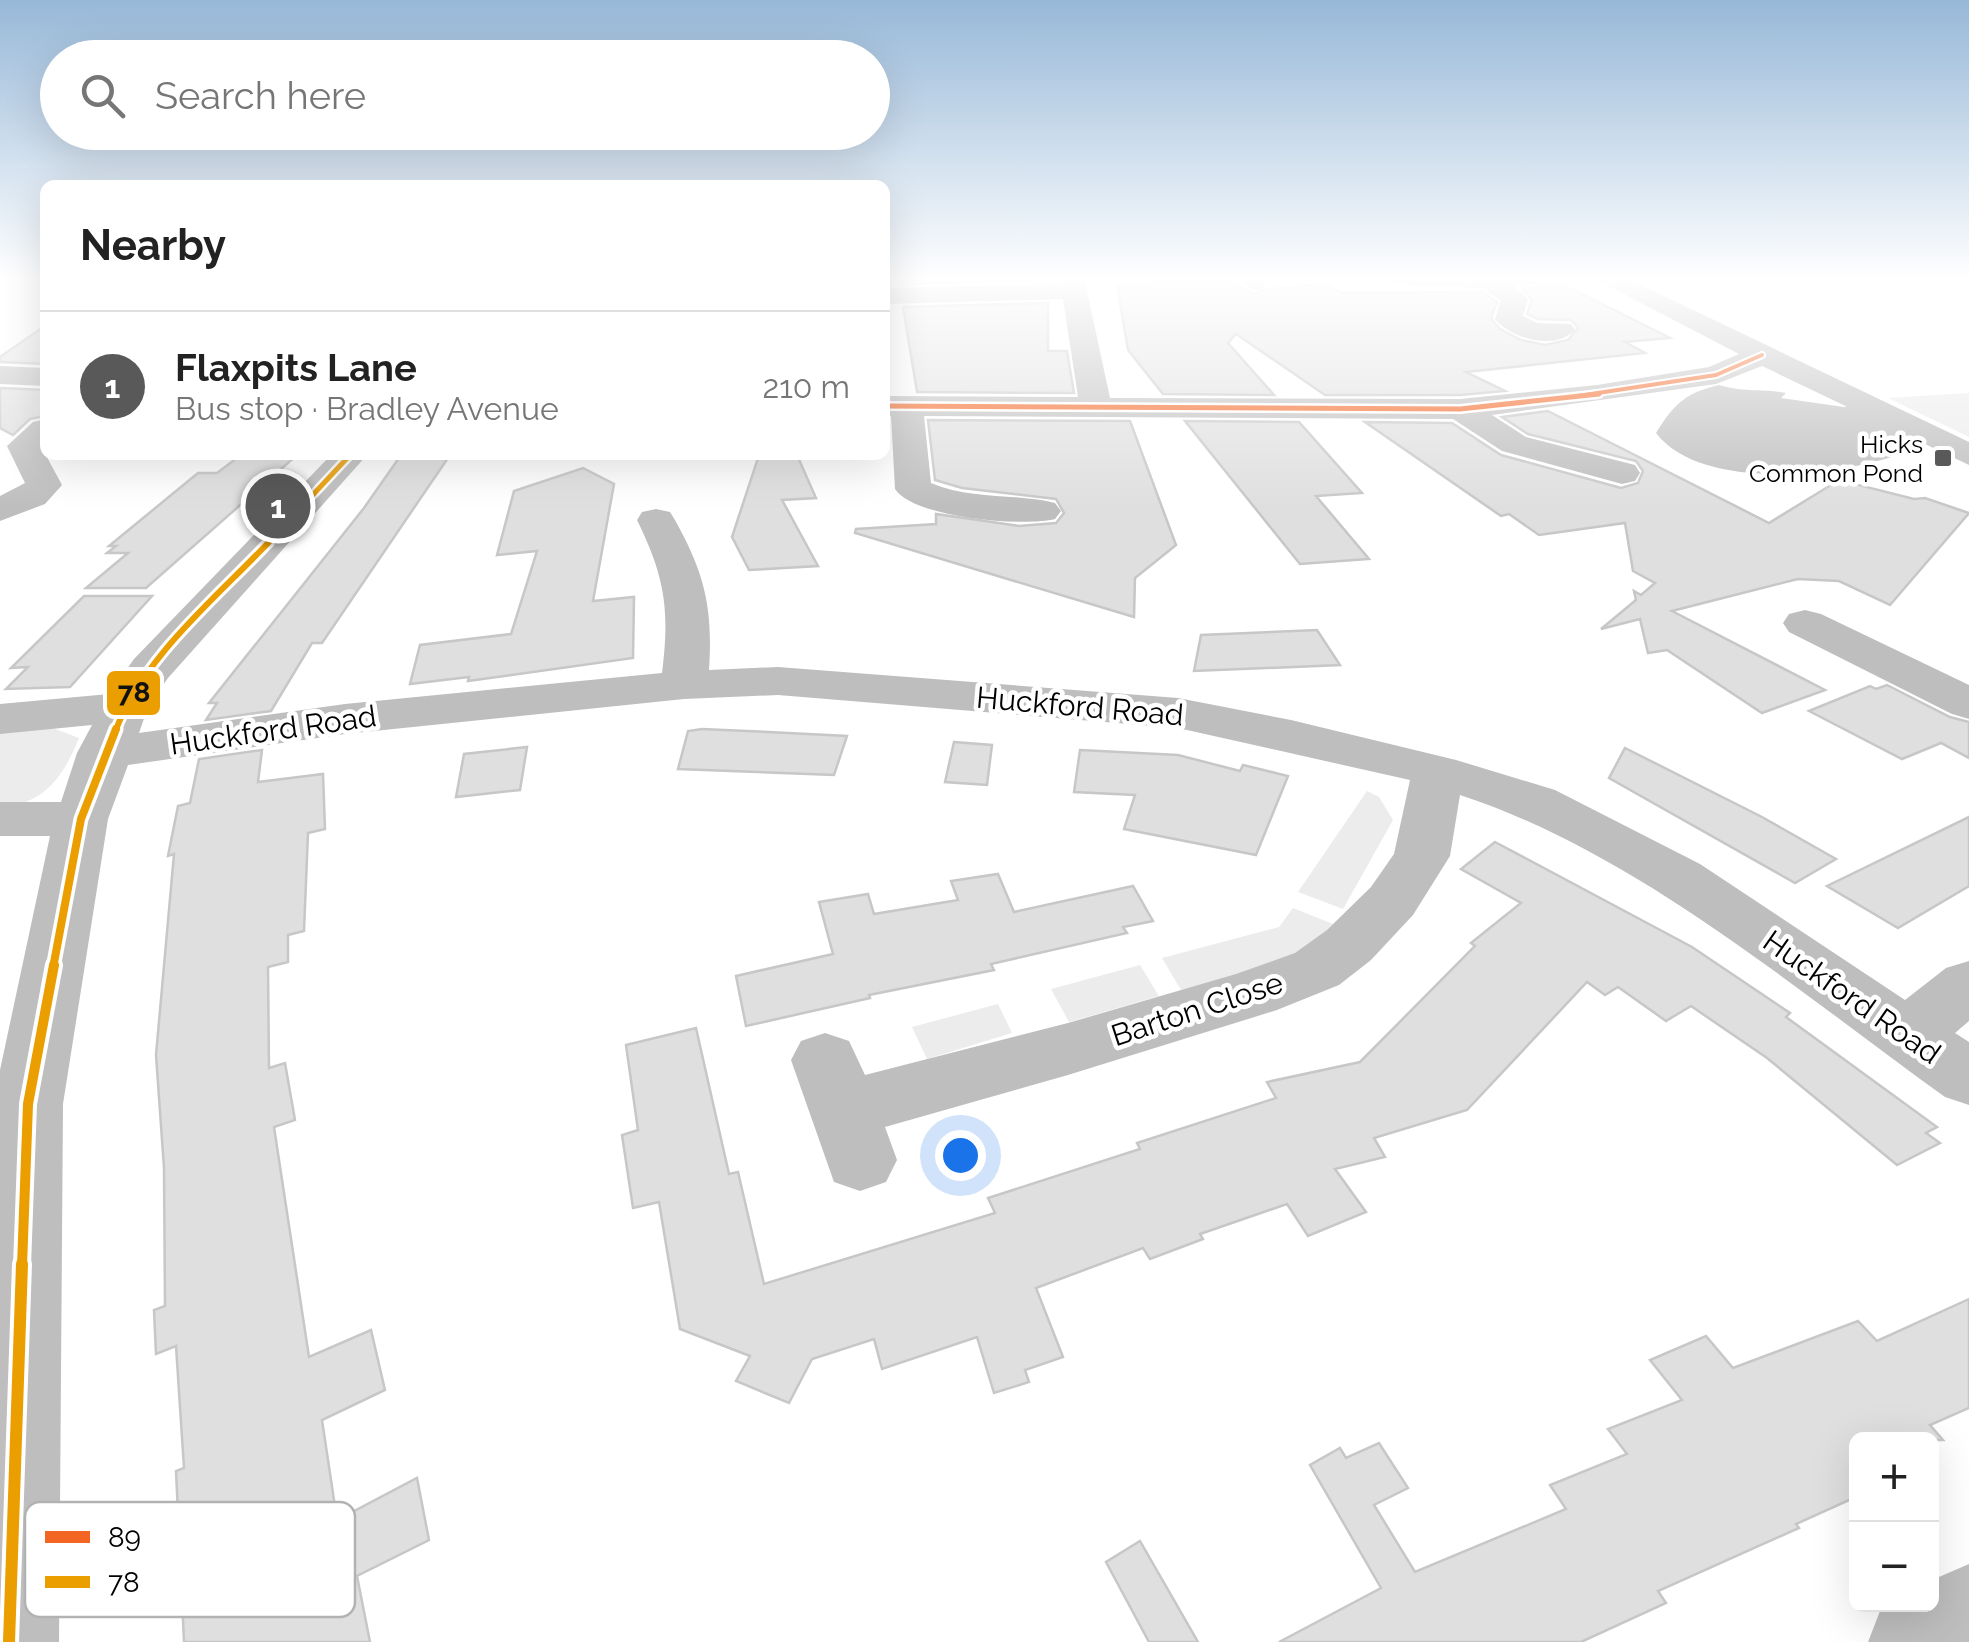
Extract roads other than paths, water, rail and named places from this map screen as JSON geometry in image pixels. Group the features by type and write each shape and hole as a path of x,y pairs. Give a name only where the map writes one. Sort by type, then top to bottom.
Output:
{"street":[{"path":"1086,354 1096,409"},
{"path":"1759,354 1969,455"},
{"path":"1716,375 1762,355"},
{"path":"1042,512 976,506 928,497 913,489 896,406 1460,409 1596,394 1716,375 1765,376 1826,386"},
{"path":"0,376 40,376"},
{"path":"1460,409 1514,444 1622,473"},
{"path":"0,510 32,496 44,485 24,446 40,433"},
{"path":"9,1642 27,1112 80,820 114,730 150,670 345,460"},
{"path":"648,531 683,569 692,610 684,684"},
{"path":"1804,623 1969,704"},
{"name":"Huckford Road","path":"0,719 114,730 344,719 684,684 778,681 1178,713 1291,735 1438,771 1536,802 1679,878 1969,1078"},
{"name":"Barton Close","path":"843,1110 1086,1044 1254,993 1317,969 1350,945 1392,901 1422,856 1438,771"},
{"path":"0,820 80,820"},
{"path":"1908,1035 1969,985"},
{"path":"1918,1642 1969,1614"}],"place":[{"name":"Hicks Common Pond","path":"1943,458"},
{"name":"Flaxpits Lane","path":"278,506"}]}
